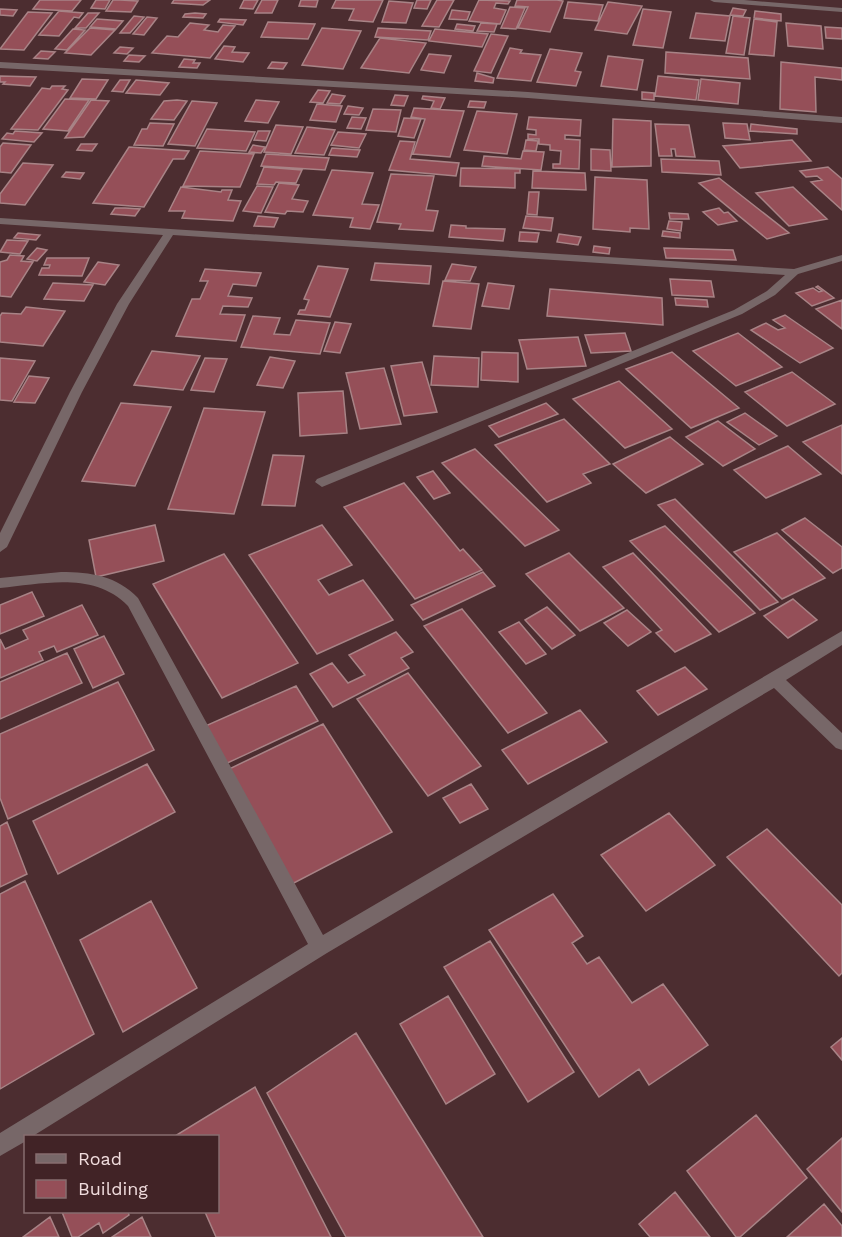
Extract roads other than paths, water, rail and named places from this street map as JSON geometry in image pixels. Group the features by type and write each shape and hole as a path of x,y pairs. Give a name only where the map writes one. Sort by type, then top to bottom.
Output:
{"street":[{"path":"714,0 842,10"},
{"path":"0,65 517,94 842,120"},
{"path":"0,221 794,272 842,258"},
{"path":"0,547 76,392 123,304 169,233"},
{"path":"322,482 738,312 771,293 794,272"},
{"path":"0,583 76,578 99,579 119,588 133,602 320,947"},
{"path":"0,1145 320,947 775,679 842,637"},
{"path":"775,679 842,743"}]}
